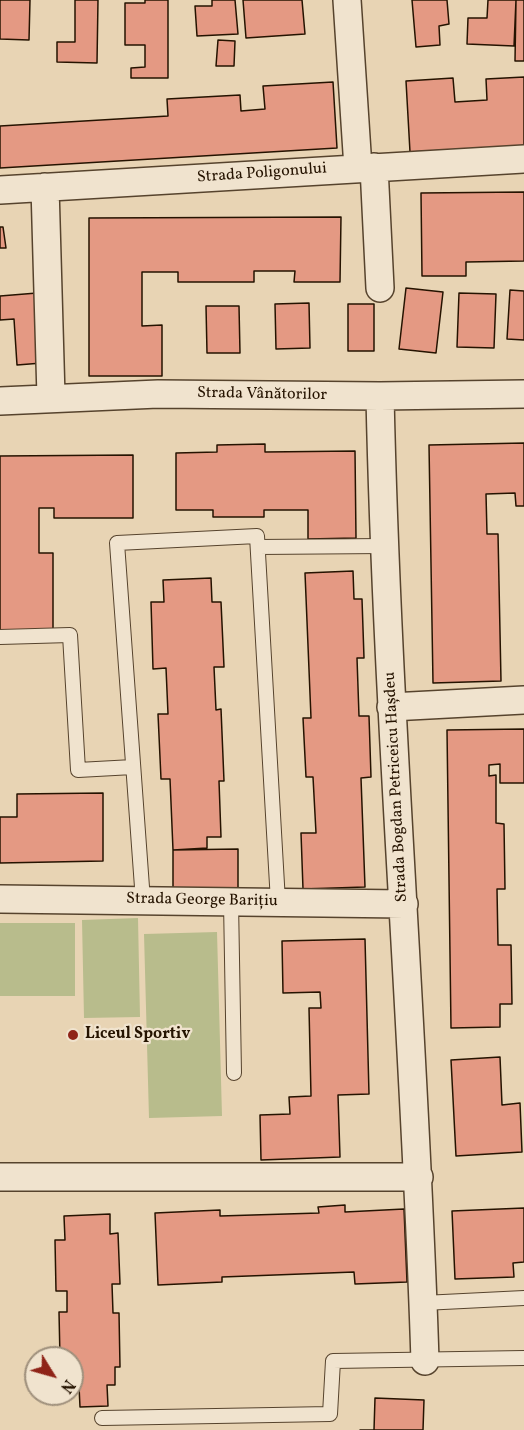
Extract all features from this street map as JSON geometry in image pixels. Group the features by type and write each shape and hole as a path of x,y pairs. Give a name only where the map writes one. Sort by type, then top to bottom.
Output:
{"street":[{"path":"347,0 380,288"},
{"name":"Strada Poligonului","path":"0,190 524,159"},
{"path":"45,187 51,397"},
{"name":"Strada Vânătorilor","path":"0,401 158,394 380,396 524,394"},
{"name":"Strada Bogdan Petriceicu Hașdeu","path":"380,396 384,546 419,1177 425,1361"},
{"path":"392,707 524,700"},
{"name":"Strada George Barițiu","path":"0,899 404,904"},
{"path":"0,1178 419,1177"}],"lane":[{"path":"143,901 117,543 257,536 278,902"},
{"path":"258,547 384,546"},
{"path":"0,637 70,635 78,770 133,767"},
{"path":"231,902 234,1073"},
{"path":"423,1303 524,1298"},
{"path":"102,1418 330,1414 333,1361 524,1358"}],"green space":[{"path":"138,918 140,1017 84,1018 82,920"},
{"path":"0,923 75,923 75,996 0,996"},
{"path":"217,932 222,1116 149,1118 144,934"}],"building":[{"path":"0,0 30,0 29,40 0,39"},
{"path":"75,0 98,0 97,63 57,62 57,42 75,42"},
{"path":"145,0 168,0 168,78 131,78 131,68 145,67 145,45 125,45 125,3 145,3"},
{"path":"212,0 235,0 238,34 197,36 195,6 212,6"},
{"path":"243,0 302,0 305,34 246,38"},
{"path":"412,0 447,0 449,24 439,26 440,45 416,47"},
{"path":"488,0 516,0 514,46 467,44 468,18 487,18"},
{"path":"516,0 524,0 524,61 515,61"},
{"path":"218,40 235,41 234,66 216,66"},
{"path":"524,77 524,146 410,152 406,81 453,78 455,102 487,100 486,79"},
{"path":"333,82 337,148 0,168 0,126 168,116 167,99 240,95 241,111 265,109 263,86"},
{"path":"524,192 524,261 466,262 466,276 422,276 421,193"},
{"path":"341,217 340,282 294,282 295,271 254,271 254,282 178,282 178,272 142,272 142,326 162,325 162,376 89,376 89,218"},
{"path":"0,227 3,227 6,248 0,248"},
{"path":"406,288 443,292 436,353 399,349"},
{"path":"510,290 524,291 524,340 507,339"},
{"path":"37,293 42,363 17,365 14,319 0,320 0,296"},
{"path":"459,293 496,294 494,348 457,347"},
{"path":"309,303 310,348 276,349 275,304"},
{"path":"348,304 374,304 374,351 348,351"},
{"path":"206,306 239,306 240,353 207,353"},
{"path":"524,443 524,506 516,506 515,493 486,494 487,534 498,534 501,681 433,683 429,445"},
{"path":"265,444 265,452 355,451 356,538 308,539 308,510 264,510 264,517 213,517 213,510 176,510 176,453 217,452 217,445"},
{"path":"133,455 133,518 54,518 54,508 39,508 39,553 53,553 53,631 0,631 0,456"},
{"path":"353,571 354,599 362,599 364,658 357,658 359,716 369,716 371,777 361,778 365,887 303,889 301,833 316,833 313,777 306,777 303,718 311,718 305,573"},
{"path":"211,578 212,602 221,602 224,667 214,667 216,710 221,709 224,781 219,781 221,837 207,837 207,848 173,850 170,779 161,779 158,714 168,714 166,668 153,669 151,602 164,602 163,580"},
{"path":"524,729 524,783 500,783 500,764 489,765 489,776 496,775 496,823 504,824 505,889 497,889 498,945 511,945 512,1004 500,1004 500,1027 451,1028 447,730"},
{"path":"103,793 103,861 0,863 0,817 17,817 17,794"},
{"path":"238,849 238,889 173,891 173,850"},
{"path":"365,939 369,1094 338,1095 340,1157 261,1160 260,1115 290,1114 289,1097 311,1096 309,1008 321,1008 320,992 283,993 282,941"},
{"path":"500,1057 502,1105 520,1103 522,1152 456,1156 451,1060"},
{"path":"345,1205 345,1212 404,1209 407,1282 355,1284 354,1272 222,1277 222,1282 158,1285 155,1213 220,1210 220,1216 319,1213 318,1207"},
{"path":"524,1208 524,1262 513,1263 514,1277 455,1279 452,1211"},
{"path":"110,1214 110,1234 118,1233 120,1284 112,1284 113,1313 119,1313 120,1367 115,1367 115,1385 107,1385 108,1406 80,1407 84,1406 84,1346 60,1346 59,1312 67,1312 67,1291 56,1291 55,1240 65,1240 64,1216"},
{"path":"375,1398 424,1400 423,1430 374,1430"}],"place":[{"name":"Liceul Sportiv","path":"73,1035"}]}
